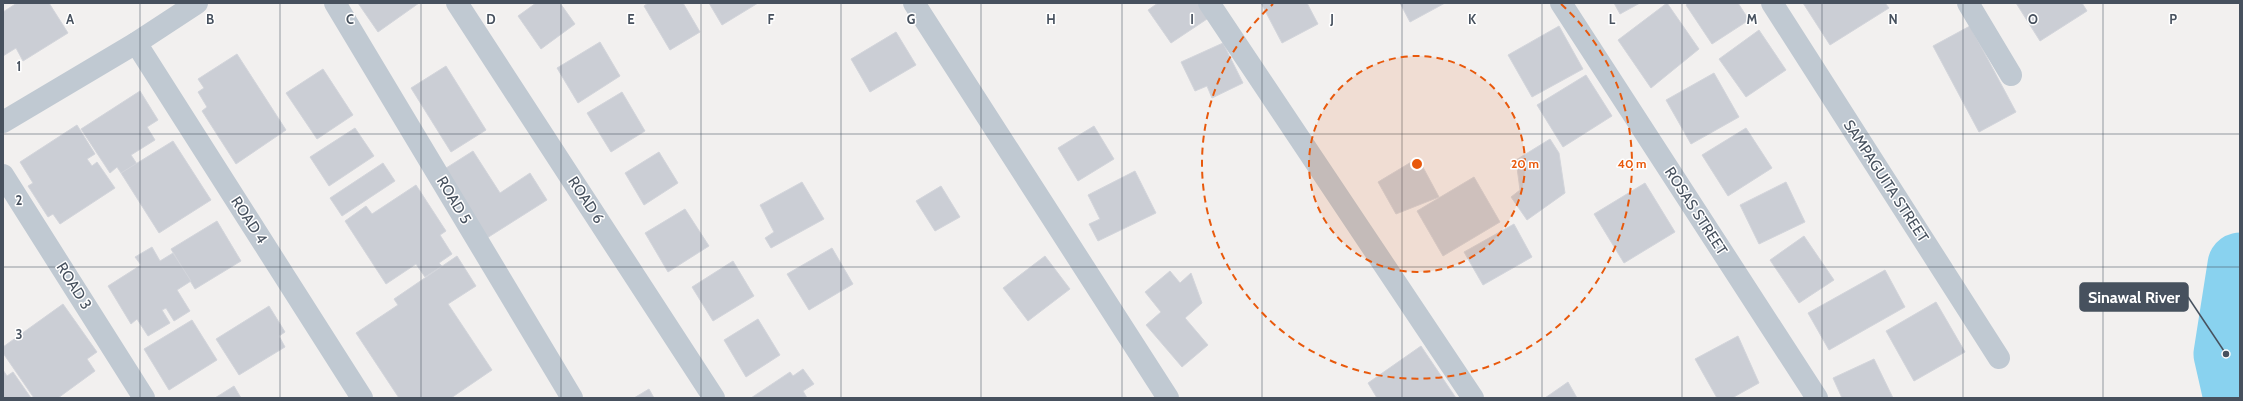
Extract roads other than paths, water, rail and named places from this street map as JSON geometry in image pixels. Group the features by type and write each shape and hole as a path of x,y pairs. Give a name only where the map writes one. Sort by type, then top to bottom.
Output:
{"street":[{"path":"3,122 136,43 197,3"},
{"name":"ROAD 5","path":"335,3 572,398"},
{"name":"ROAD 6","path":"457,3 714,398"},
{"path":"914,3 1168,398"},
{"path":"1209,3 1473,398"},
{"name":"ROSAS STREET","path":"1561,3 1817,398"},
{"name":"SAMPAGUITA STREET","path":"1772,3 1999,358"},
{"path":"1968,3 2011,75"},
{"name":"ROAD 4","path":"136,43 362,398"},
{"name":"ROAD 3","path":"3,174 144,398"}],"waterway":[{"path":"2236,398 2226,354 2240,265"}],"place":[{"name":"Sinawal River","path":"2226,354"}]}
